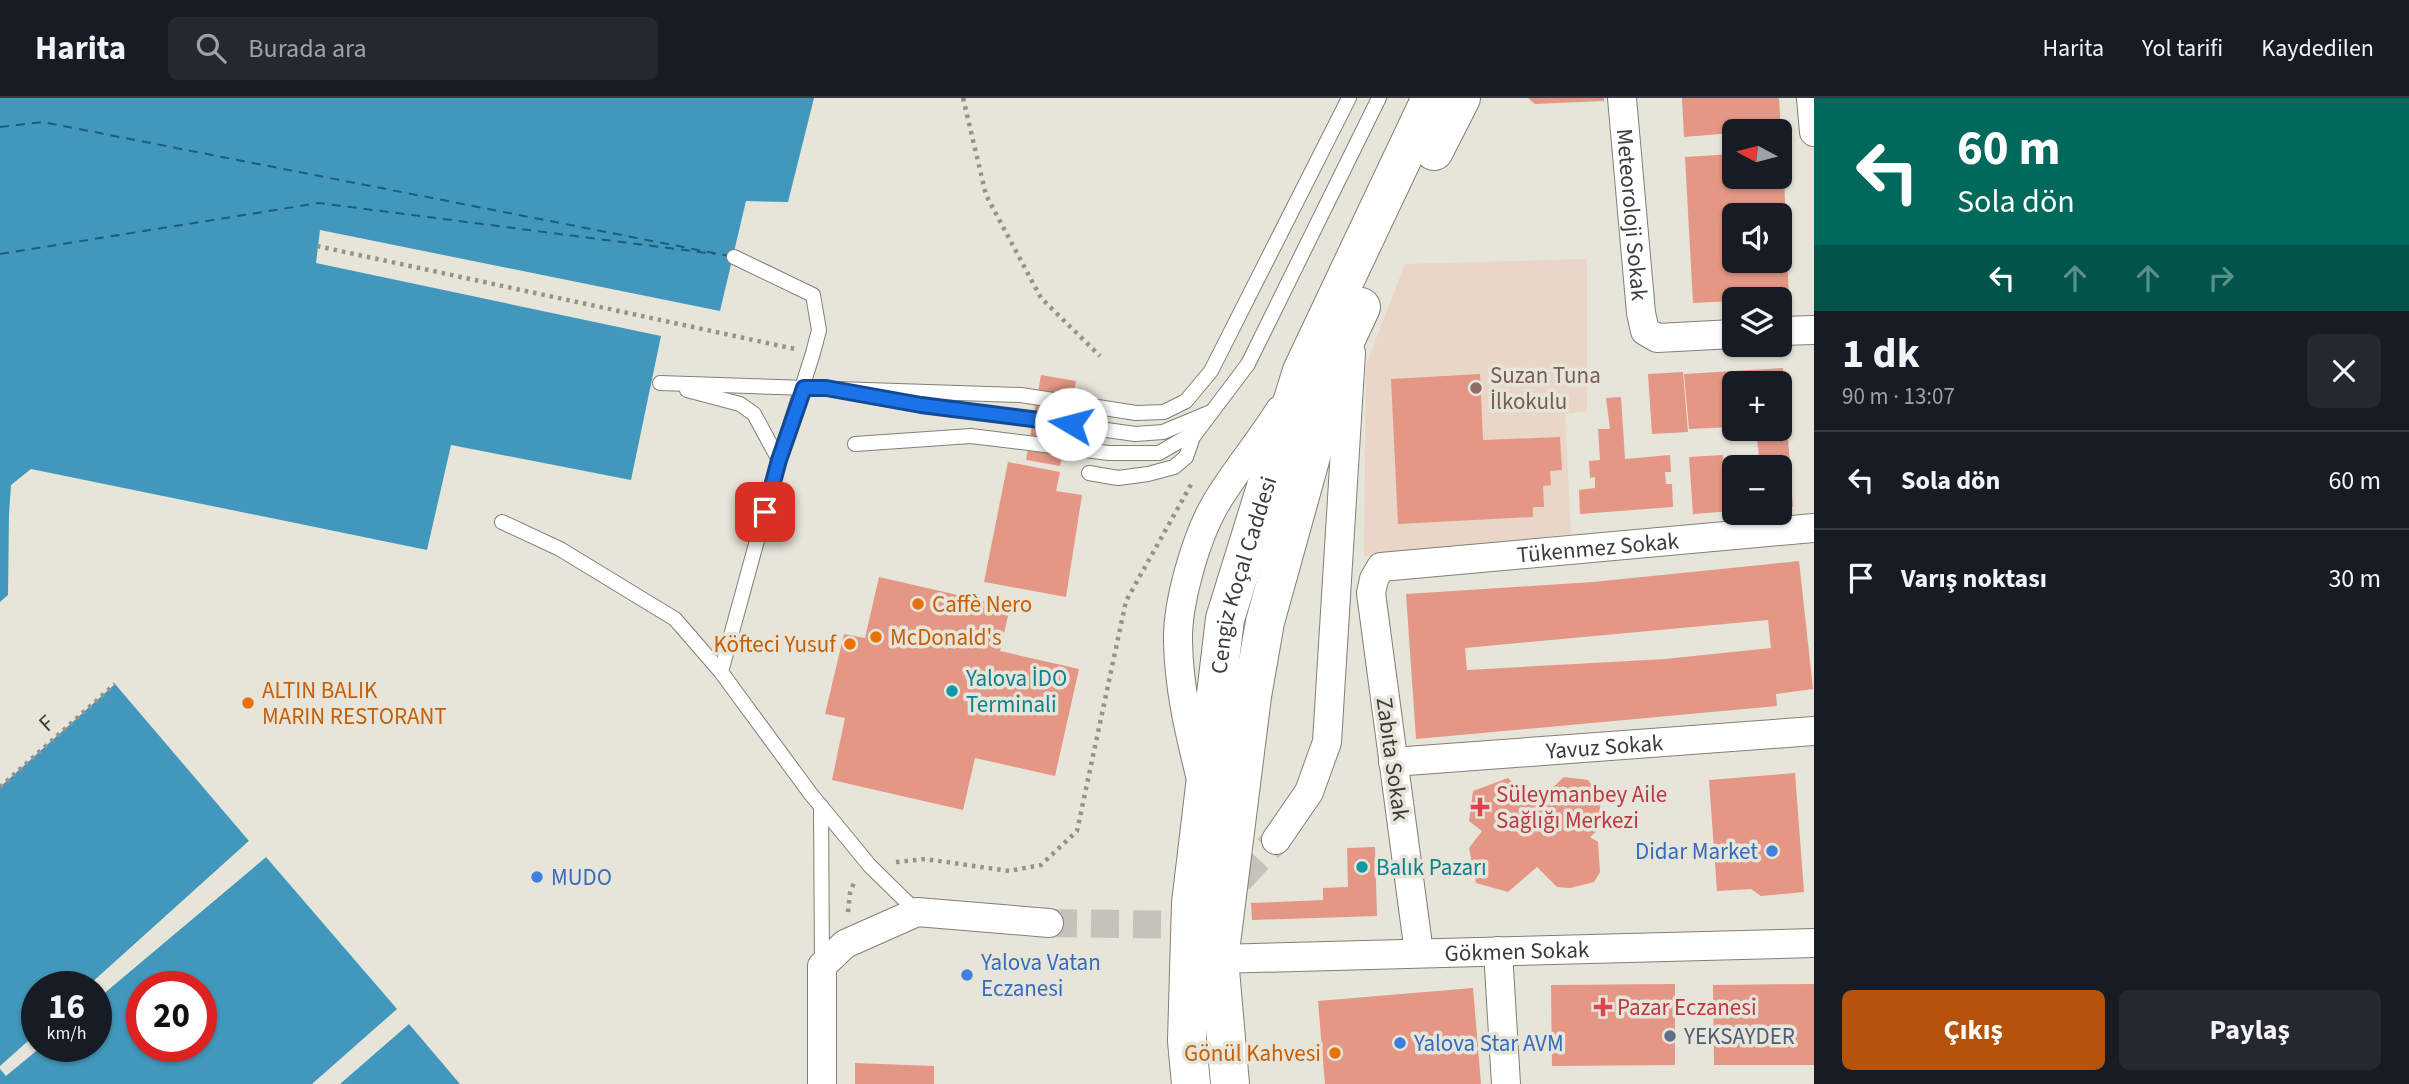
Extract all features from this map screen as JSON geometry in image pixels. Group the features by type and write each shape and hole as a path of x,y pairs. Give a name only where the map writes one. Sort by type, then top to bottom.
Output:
{"street":[{"name":"Cengiz Koçal Caddesi","path":"1191,1084 1187,1041 1191,903 1225,619 1301,371 1431,98"},
{"name":"Cengiz Koçal Caddesi","path":"1230,1084 1219,959 1252,696 1265,622 1340,352 1461,98"},
{"name":"Meteoroloji Sokak","path":"1622,98 1640,313 1645,331 1657,338 1722,335"},
{"path":"1811,98 1814,132"},
{"path":"1276,840 1309,792 1327,742 1353,322"},
{"path":"1792,331 1814,330"},
{"name":"Tükenmez Sokak","path":"1381,567 1814,528"},
{"name":"Zabıta Sokak","path":"1381,567 1374,579 1371,593 1419,953"},
{"name":"Yavuz Sokak","path":"1393,762 1814,731"},
{"path":"822,1084 822,966 845,944 917,912 1049,923"},
{"name":"Gökmen Sokak","path":"1219,959 1814,943"},
{"path":"1498,951 1506,1084"}],"lane":[{"path":"779,460 754,414 740,404 660,383 1021,395 1136,413 1164,412 1186,401 1211,371 1349,98"},
{"path":"1089,473 1118,478 1148,474 1174,467 1186,457 1193,437 1248,364 1380,98"},
{"path":"722,672 779,460 804,388 819,330 813,295 734,257"},
{"path":"826,388 921,405 1135,434 1163,432 1211,412"},
{"path":"855,444 971,436 1109,453 1160,453 1201,428"},
{"path":"502,522 560,549 675,619 722,672 821,806 870,866 917,912"},
{"path":"821,806 822,966"}],"path":[{"path":"963,98 986,195 1041,299 1100,356"},
{"path":"317,246 813,354"},
{"path":"845,944 850,893 857,874 870,866 925,859 1009,871 1041,865 1077,831 1126,601 1197,472"},
{"name":"F","path":"0,787 115,684"}],"shaded area":[{"name":"Suzan Tuna İlkokulu","path":"1587,259 1587,411 1565,414 1571,534 1364,556 1366,365 1405,264"}],"water":[{"path":"0,98 814,98 788,202 746,201 720,311 320,230 316,263 661,336 631,480 451,445 427,550 31,469 11,485 8,595 0,602"},
{"path":"115,684 249,841 105,971 21,971 21,1047 0,1066 0,787"},
{"path":"266,857 397,1009 312,1084 0,1084 0,1069 6,1076 23,1062 112,1062 112,987 126,975 126,1062 217,1062 217,971 130,971"},
{"path":"409,1024 460,1084 340,1084"}],"pier":[{"path":"249,841 251,844 111,971 105,971"},
{"path":"263,854 266,857 130,971 126,971 126,975 112,987 112,981"}],"building":[{"path":"1528,98 1604,98 1604,101 1535,104"},
{"path":"1682,98 1779,98 1780,119 1722,119 1722,134 1684,137"},
{"path":"1722,155 1722,189 1785,189 1785,203 1722,203 1722,273 1788,273 1789,287 1722,287 1722,302 1693,303 1685,157"},
{"path":"1783,368 1783,371 1734,371"},
{"path":"1683,372 1688,432 1652,434 1648,374"},
{"path":"1722,372 1722,428 1689,429 1684,374"},
{"path":"1480,374 1483,440 1560,437 1562,470 1550,471 1551,485 1543,486 1544,507 1533,507 1533,517 1398,524 1391,379"},
{"path":"1041,375 1076,381 1060,466 1026,460"},
{"path":"1621,397 1625,459 1670,455 1671,472 1665,472 1666,484 1672,484 1673,507 1580,514 1579,490 1595,488 1595,477 1590,478 1589,461 1600,460 1598,429 1610,429 1606,398"},
{"path":"1757,441 1788,441 1789,455 1759,455"},
{"path":"1722,455 1722,512 1693,514 1689,457"},
{"path":"1008,462 1060,472 1056,491 1082,495 1066,597 984,582"},
{"path":"1799,561 1813,689 1776,694 1777,706 1416,739 1406,594 1593,582","holes":["1768,620 1771,648 1665,659 1467,670 1465,648"]},
{"name":"Yalova İDO Terminali","path":"879,577 1010,607 1000,651 1079,669 1055,776 975,758 963,810 832,780 845,718 825,714 844,634 865,638"},
{"path":"1795,773 1804,892 1761,896 1751,889 1717,891 1709,780"},
{"path":"1564,777 1588,780 1601,797 1598,830 1590,837 1598,842 1600,872 1594,882 1570,888 1557,887 1537,867 1508,892 1476,883 1469,848 1482,831 1469,821 1473,791 1508,778 1535,804"},
{"name":"Balık Pazarı","path":"1375,847 1377,916 1252,920 1251,903 1323,900 1323,888 1348,887 1347,848"},
{"path":"1675,984 1675,1065 1552,1066 1551,985"},
{"path":"1814,984 1814,1065 1714,1065 1713,985"},
{"name":"Yalova Star AVM","path":"1473,988 1481,1084 1325,1084 1318,1001"},
{"path":"855,1063 934,1066 934,1084 855,1084"}],"ferry route":[{"path":"0,127 43,122 729,256"},
{"path":"0,254 319,203 715,254"}],"tunnel":[{"path":"1049,923 1197,925 1276,840"}],"place":[{"name":"Suzan Tuna İlkokulu","path":"1476,388"},
{"name":"Caffè Nero","path":"918,604"},
{"name":"McDonald's","path":"876,637"},
{"name":"Köfteci Yusuf","path":"850,644"},
{"name":"Yalova İDO Terminali","path":"952,691"},
{"name":"ALTIN BALIK MARIN RESTORANT","path":"248,703"},
{"name":"Süleymanbey Aile Sağlığı Merkezi","path":"1480,807"},
{"name":"Didar Market","path":"1772,851"},
{"name":"Balık Pazarı","path":"1362,867"},
{"name":"MUDO","path":"537,877"},
{"name":"Yalova Vatan Eczanesi","path":"967,975"},
{"name":"Pazar Eczanesi","path":"1603,1007"},
{"name":"YEKSAYDER","path":"1670,1036"},
{"name":"Yalova Star AVM","path":"1400,1043"},
{"name":"Gönül Kahvesi","path":"1335,1053"}],"route":[{"path":"765,512 779,460 804,388 826,388 921,405 1071,424"}]}
